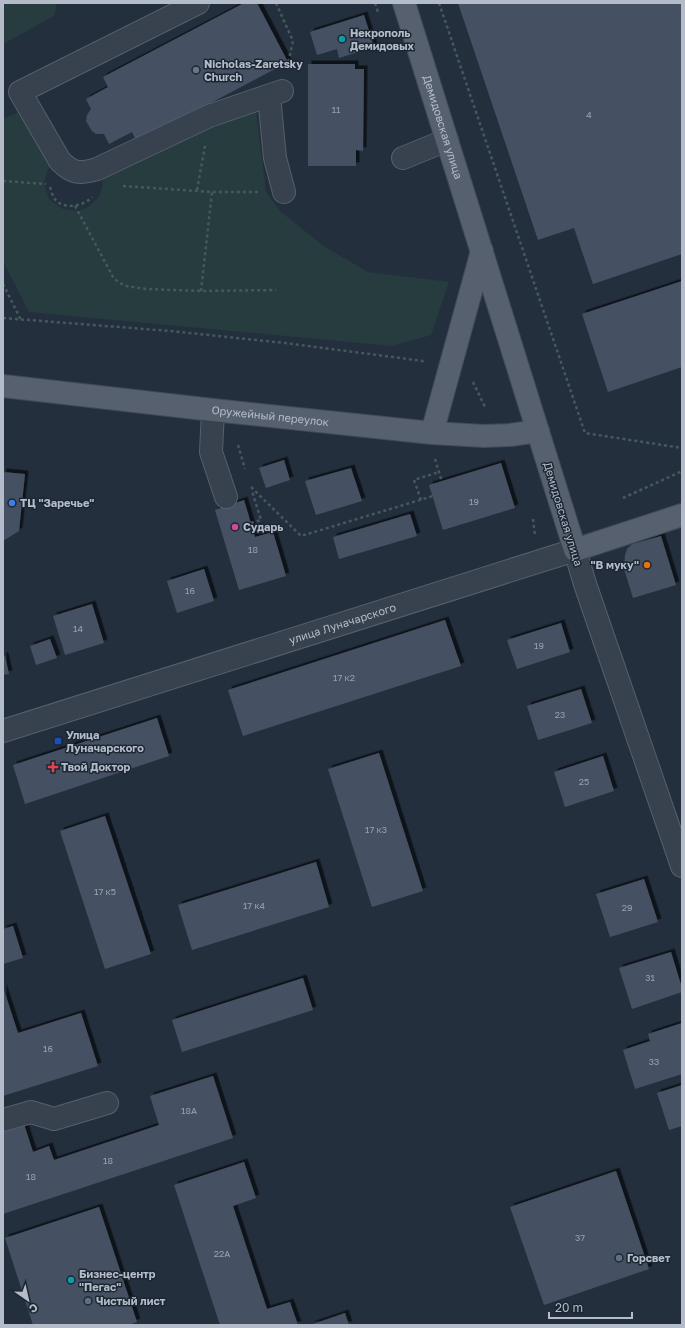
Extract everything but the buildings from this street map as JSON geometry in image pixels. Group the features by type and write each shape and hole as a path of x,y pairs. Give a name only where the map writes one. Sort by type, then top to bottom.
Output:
{"main road":[{"name":"Демидовская улица","path":"404,3 575,550"},
{"path":"432,433 482,250"},
{"name":"Оружейный переулок","path":"3,386 432,433 510,436 538,431"},
{"name":"улица Луначарского","path":"575,550 682,515"}],"street":[{"path":"198,3 20,92 60,161 69,169 86,173 209,116 275,94 275,158 284,192"},
{"path":"403,158 447,140"},
{"path":"213,410 211,452 226,497"},
{"name":"улица Луначарского","path":"3,731 575,550"},
{"name":"Демидовская улица","path":"575,550 585,584 682,866"},
{"path":"3,1120 30,1112 54,1120 107,1103"}],"path":[{"path":"275,94 293,41 276,3"},
{"path":"375,3 380,18"},
{"path":"439,3 585,433 682,448"},
{"path":"197,190 209,116"},
{"path":"3,181 49,184"},
{"path":"119,186 212,192 284,192"},
{"path":"201,291 212,192"},
{"path":"75,206 110,271 118,282 126,286 146,289 201,291 276,290"},
{"path":"3,284 21,320"},
{"path":"3,318 170,331 285,343 424,361 428,356"},
{"path":"470,378 485,407"},
{"path":"434,456 442,482"},
{"path":"623,498 682,471"},
{"path":"421,500 414,480 439,472"},
{"path":"251,487 301,536 433,496"},
{"path":"251,523 261,520 254,496"}],"green space":[{"path":"3,3 57,3 54,16 3,44"},
{"path":"24,110 53,162 47,171 44,184 49,199 63,209 78,211 88,207 99,197 103,185 102,172 208,128 256,112 266,192 281,212 325,247 368,272 449,282 431,335 392,346 29,312 3,261 3,119"}],"place":[{"name":"Некрополь Демидовых","path":"342,39"},
{"name":"Nicholas-Zaretsky Church","path":"196,70"},
{"name":"ТЦ \"Заречье\"","path":"12,503"},
{"name":"Сударь","path":"235,527"},
{"name":"\"В муку\"","path":"647,565"},
{"name":"Улица Луначарского","path":"58,741"},
{"name":"Твой Доктор","path":"53,767"},
{"name":"Горсвет","path":"619,1258"},
{"name":"Бизнес-центр \"Пегас\"","path":"71,1280"},
{"name":"Чистый лист","path":"88,1301"}]}
